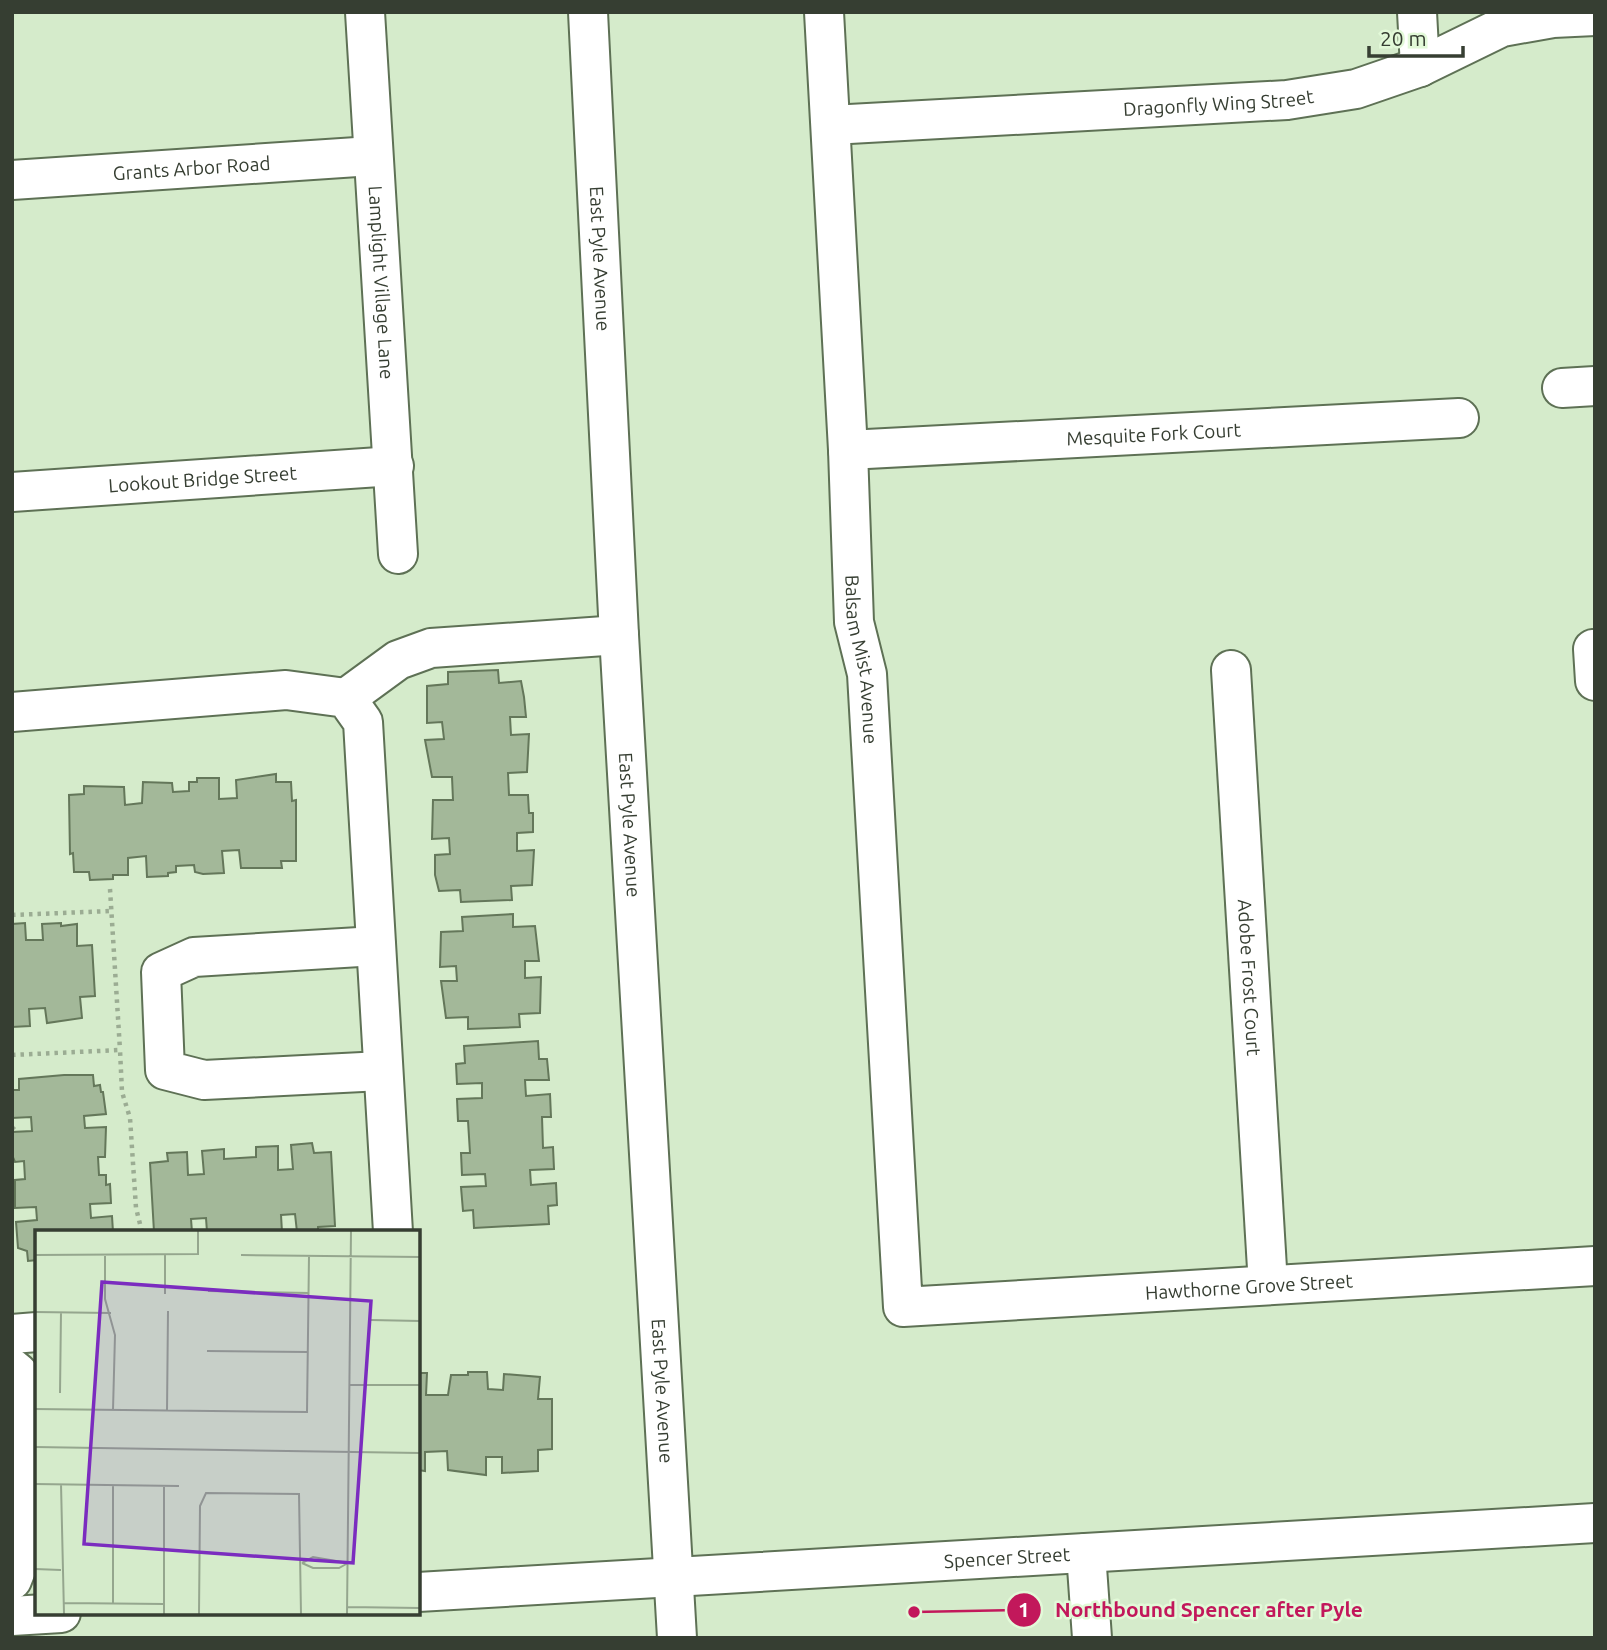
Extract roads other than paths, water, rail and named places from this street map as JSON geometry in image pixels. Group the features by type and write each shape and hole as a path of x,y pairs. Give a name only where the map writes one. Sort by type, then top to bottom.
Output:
{"street":[{"name":"Lamplight Village Lane","path":"365,12 398,554"},
{"name":"East Pyle Avenue","path":"588,12 619,635 677,1638"},
{"name":"Balsam Mist Avenue","path":"824,12 848,450 854,622 867,674 903,1307"},
{"path":"1418,12 1420,67"},
{"name":"Dragonfly Wing Street","path":"831,124 1287,100 1356,89 1420,67 1502,27 1553,18 1595,16"},
{"name":"Grants Arbor Road","path":"12,180 372,156"},
{"name":"Mesquite Fork Court","path":"848,450 1459,418"},
{"name":"Lookout Bridge Street","path":"12,492 394,466"},
{"path":"12,712 286,690 346,698 398,660 430,648 619,635"},
{"name":"Adobe Frost Court","path":"1231,670 1268,1285"},
{"path":"346,698 363,722 393,1230"},
{"path":"376,946 194,957 162,972 165,1070 204,1080 382,1071"},
{"name":"Hawthorne Grove Street","path":"903,1307 1595,1266"},
{"path":"12,1334 35,1332"},
{"path":"12,1368 18,1373 15,1428 25,1547 12,1580"},
{"name":"Spencer Street","path":"420,1592 1595,1523"},
{"path":"1086,1553 1092,1638"},
{"path":"12,1616 35,1615"}],"place":[{"name":"Northbound Spencer after Pyle","path":"914,1612"}]}
